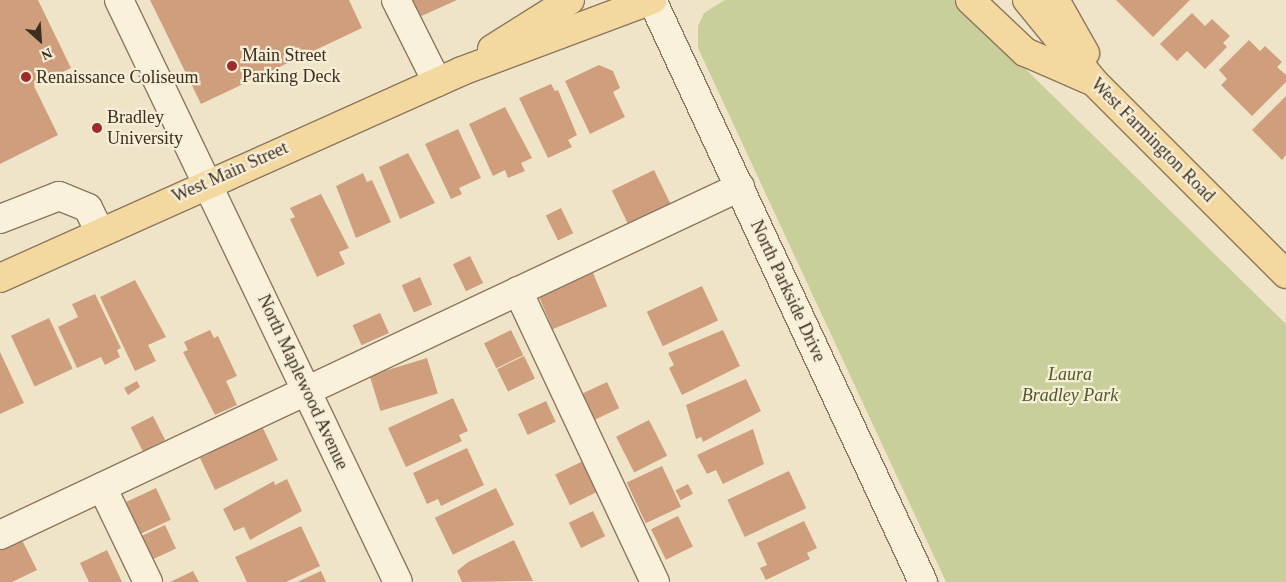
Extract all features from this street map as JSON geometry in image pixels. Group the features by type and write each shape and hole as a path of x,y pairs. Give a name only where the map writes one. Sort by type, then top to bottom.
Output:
{"main road":[{"name":"West Main Street","path":"462,71 536,17 570,0"},
{"name":"West Main Street","path":"0,278 207,182 462,71 652,0"},
{"path":"970,0 1025,52 1095,83"},
{"name":"West Farmington Road","path":"1027,0 1095,83 1286,274"},
{"path":"1055,0 1087,56 1095,83"}],"street":[{"name":"North Maplewood Avenue","path":"119,0 398,582"},
{"path":"396,0 437,82"},
{"name":"North Parkside Drive","path":"652,0 923,582"},
{"path":"0,535 740,187"},
{"path":"0,219 59,196 88,208 99,231"},
{"path":"518,291 655,582"},
{"path":"102,487 148,582"}],"green space":[{"name":"Laura Bradley Park","path":"725,0 955,0 1286,324 1286,582 946,582 698,48 698,26 704,13"}],"building":[{"name":"Renaissance Coliseum","path":"0,0 38,0 71,68 34,86 58,135 0,164"},
{"name":"Main Street Parking Deck","path":"150,0 349,0 362,28 201,104"},
{"path":"409,0 457,0 417,18"},
{"path":"1116,0 1190,0 1153,37"},
{"path":"1192,13 1205,26 1212,19 1230,36 1223,43 1227,47 1205,69 1187,51 1177,61 1160,44"},
{"path":"1249,40 1260,51 1265,46 1282,62 1277,67 1286,75 1286,82 1252,116 1221,85 1227,79 1219,70"},
{"path":"599,65 613,71 620,88 613,92 625,117 590,134 565,81"},
{"path":"551,84 555,91 558,90 577,135 568,140 572,147 548,158 519,98"},
{"path":"1286,96 1286,155 1282,160 1252,130"},
{"path":"505,107 532,158 521,163 525,171 508,178 505,170 493,176 469,124"},
{"path":"458,129 481,178 459,188 462,194 451,199 425,144"},
{"path":"408,153 435,203 400,219 379,167"},
{"path":"654,170 671,205 629,226 612,191"},
{"path":"363,173 367,182 372,180 391,222 356,238 336,186"},
{"path":"321,194 349,248 339,252 345,264 317,277 290,219 295,217 290,208"},
{"path":"561,208 573,233 558,241 546,215"},
{"path":"470,256 483,283 466,291 453,264"},
{"path":"593,273 607,306 553,329 539,296"},
{"path":"420,277 432,304 414,313 402,285"},
{"path":"135,280 166,337 148,345 156,361 135,371 100,297"},
{"path":"702,286 718,320 663,346 647,312"},
{"path":"95,294 121,348 117,350 120,357 105,365 101,357 77,368 58,327 78,317 72,304"},
{"path":"380,313 389,333 362,345 353,325"},
{"path":"49,318 73,369 35,387 11,336"},
{"path":"210,330 214,338 218,336 237,376 226,381 237,405 215,415 183,352 188,350 184,342"},
{"path":"511,330 523,355 496,368 484,343"},
{"path":"723,330 740,366 682,395 669,368 674,365 668,353"},
{"path":"0,352 24,403 0,414"},
{"path":"524,356 535,378 508,392 497,369"},
{"path":"427,358 438,393 380,411 370,376"},
{"path":"746,379 761,411 703,442 701,437 696,439 686,405"},
{"path":"137,381 140,387 128,395 124,388"},
{"path":"607,382 619,408 592,421 580,395"},
{"path":"453,398 468,431 459,435 462,441 406,467 388,428"},
{"path":"546,401 556,422 528,435 518,414"},
{"path":"153,416 165,440 143,451 131,427"},
{"path":"649,420 667,456 634,472 616,437"},
{"path":"261,424 278,460 215,490 200,458 209,454 207,450"},
{"path":"753,429 764,464 723,484 716,470 707,474 697,455"},
{"path":"467,448 484,485 441,506 438,499 427,504 413,473"},
{"path":"583,461 598,492 570,505 555,475"},
{"path":"662,466 681,507 646,523 627,482"},
{"path":"789,471 806,508 745,537 727,500"},
{"path":"287,479 302,511 250,540 244,527 234,531 223,509 274,481 275,485"},
{"path":"688,484 693,494 681,500 676,490"},
{"path":"156,488 171,520 141,534 126,502"},
{"path":"496,488 514,525 453,555 435,518"},
{"path":"593,511 605,536 581,548 569,523"},
{"path":"678,516 693,547 666,560 651,529"},
{"path":"804,521 817,548 807,553 810,559 766,580 760,568 767,565 757,543"},
{"path":"165,525 176,549 150,561 139,537"},
{"path":"301,526 320,566 286,582 247,582 235,557"},
{"path":"22,540 37,570 12,582 0,582 0,547"},
{"path":"514,540 533,581 462,582 457,571 468,562"},
{"path":"107,550 122,582 89,582 80,563"},
{"path":"193,571 199,582 170,582"},
{"path":"321,571 326,582 297,582"}],"place":[{"name":"Main Street Parking Deck","path":"232,66"},
{"name":"Renaissance Coliseum","path":"26,77"},
{"name":"Bradley University","path":"97,128"}]}
